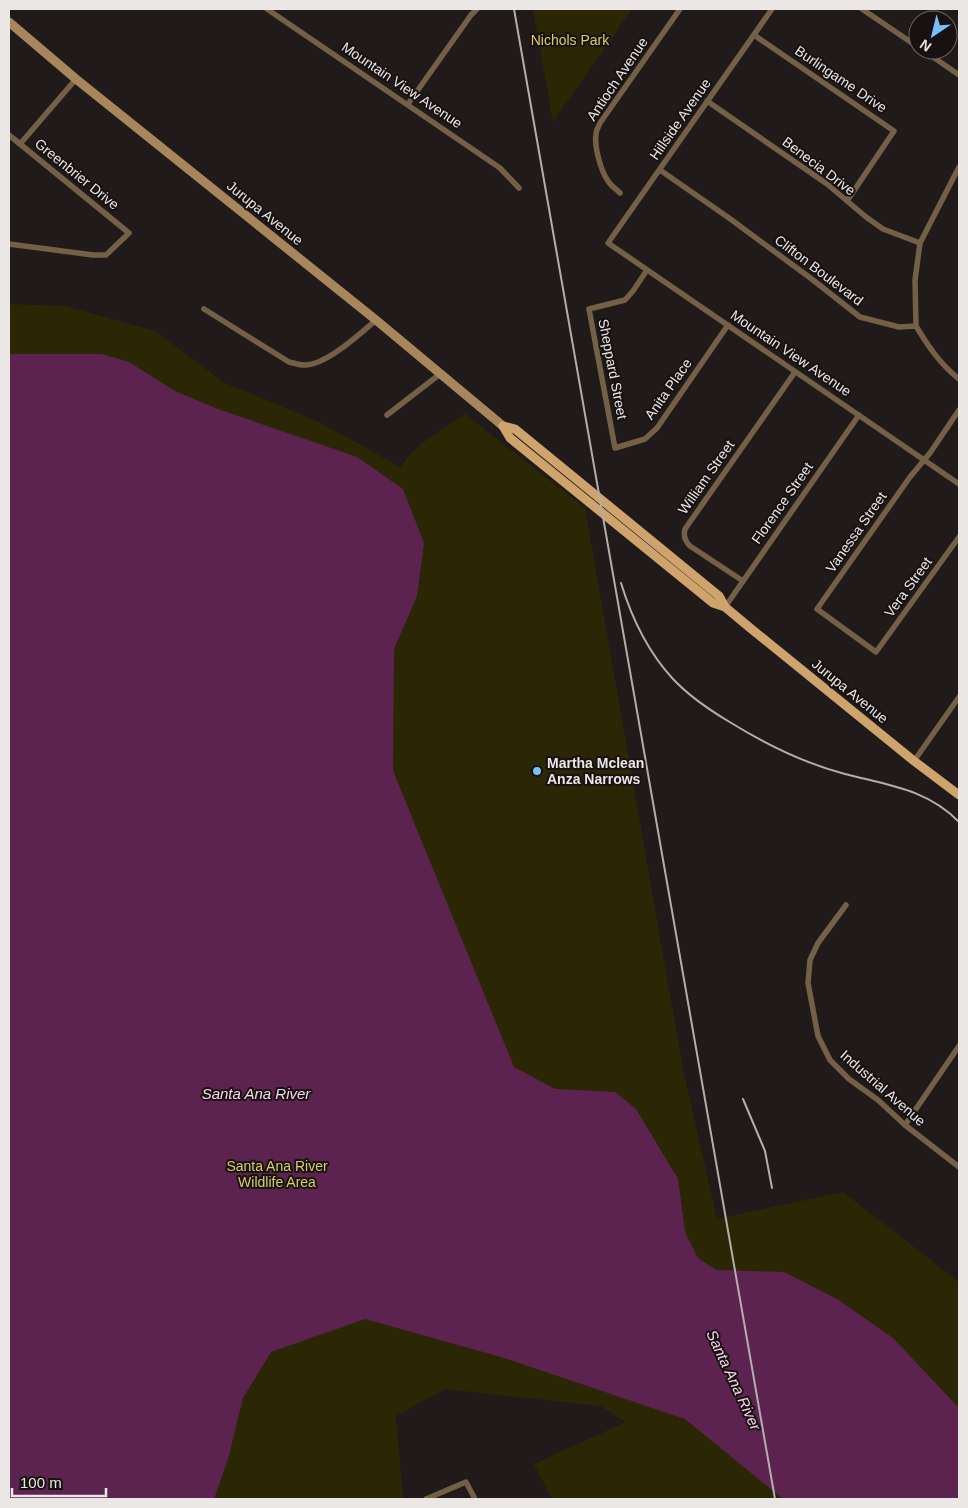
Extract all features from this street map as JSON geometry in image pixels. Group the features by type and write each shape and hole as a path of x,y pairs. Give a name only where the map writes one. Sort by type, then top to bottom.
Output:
{"main road":[{"name":"Jurupa Avenue","path":"9,22 76,79 376,320 503,426 515,429 719,596 725,607 914,761 959,795"}],"street":[{"name":"Mountain View Avenue","path":"268,9 500,168 519,188"},
{"path":"408,104 470,15 477,9"},
{"name":"Antioch Avenue","path":"620,192 605,177 600,164 596,132 600,123 680,9"},
{"name":"Hillside Avenue","path":"608,243 772,9"},
{"path":"862,9 908,40"},
{"name":"Burlingame Drive","path":"754,35 894,130 847,201"},
{"path":"937,60 959,75"},
{"path":"20,144 76,79"},
{"name":"Benecia Drive","path":"707,102 827,184 882,229 920,243"},
{"name":"Greenbrier Drive","path":"9,134 129,233 106,255 9,244"},
{"path":"959,167 920,243 915,280 916,326 933,354 959,379"},
{"name":"Clifton Boulevard","path":"660,170 814,280 860,317 899,327 916,326"},
{"name":"Mountain View Avenue","path":"608,243 959,484"},
{"name":"Sheppard Street","path":"615,448 589,309 625,300 647,270"},
{"path":"204,309 289,362 305,365 318,363 353,341 376,320"},
{"name":"Anita Place","path":"615,448 645,439 657,428 728,325"},
{"name":"William Street","path":"743,581 690,546 686,541 684,533 795,372"},
{"path":"387,415 440,374"},
{"name":"Vanessa Street","path":"876,652 817,609 959,410"},
{"name":"Florence Street","path":"725,607 859,414"},
{"name":"Vera Street","path":"876,652 959,537"},
{"path":"914,761 959,697"},
{"name":"Industrial Avenue","path":"846,905 818,943 810,960 808,983 818,1036 830,1060 849,1078 959,1167"},
{"path":"905,1125 959,1046"},
{"path":"426,1499 466,1482 475,1499"}],"green space":[{"name":"Nichols Park","path":"533,9 632,9 553,122"},
{"name":"Santa Ana River","path":"9,304 65,306 155,331 225,383 319,422 400,467 418,446 465,414 585,508 683,1069 717,1219 843,1192 959,1282 959,1499 552,1499 534,1464 626,1422 600,1406 445,1389 396,1416 403,1499 9,1499"}],"water":[{"name":"Santa Ana River","path":"9,354 102,354 129,362 175,391 218,409 357,457 403,489 424,543 417,596 394,649 393,771 514,1067 555,1089 615,1092 636,1109 678,1179 685,1232 698,1258 716,1270 784,1272 837,1299 893,1338 959,1408 959,1499 783,1499 685,1419 501,1357 365,1319 271,1352 243,1398 228,1459 214,1499 9,1499"}],"railway":[{"path":"514,9 775,1499"},
{"path":"621,583 636,622 656,658 679,685 706,707 770,745 814,764 829,770 891,785 920,795 934,802 959,822"},
{"path":"743,1099 765,1151 772,1188"}],"place":[{"name":"Martha Mclean Anza Narrows","path":"537,771"}],"park label":[{"name":"Santa Ana River Wildlife Area","path":"277,1174"}]}
